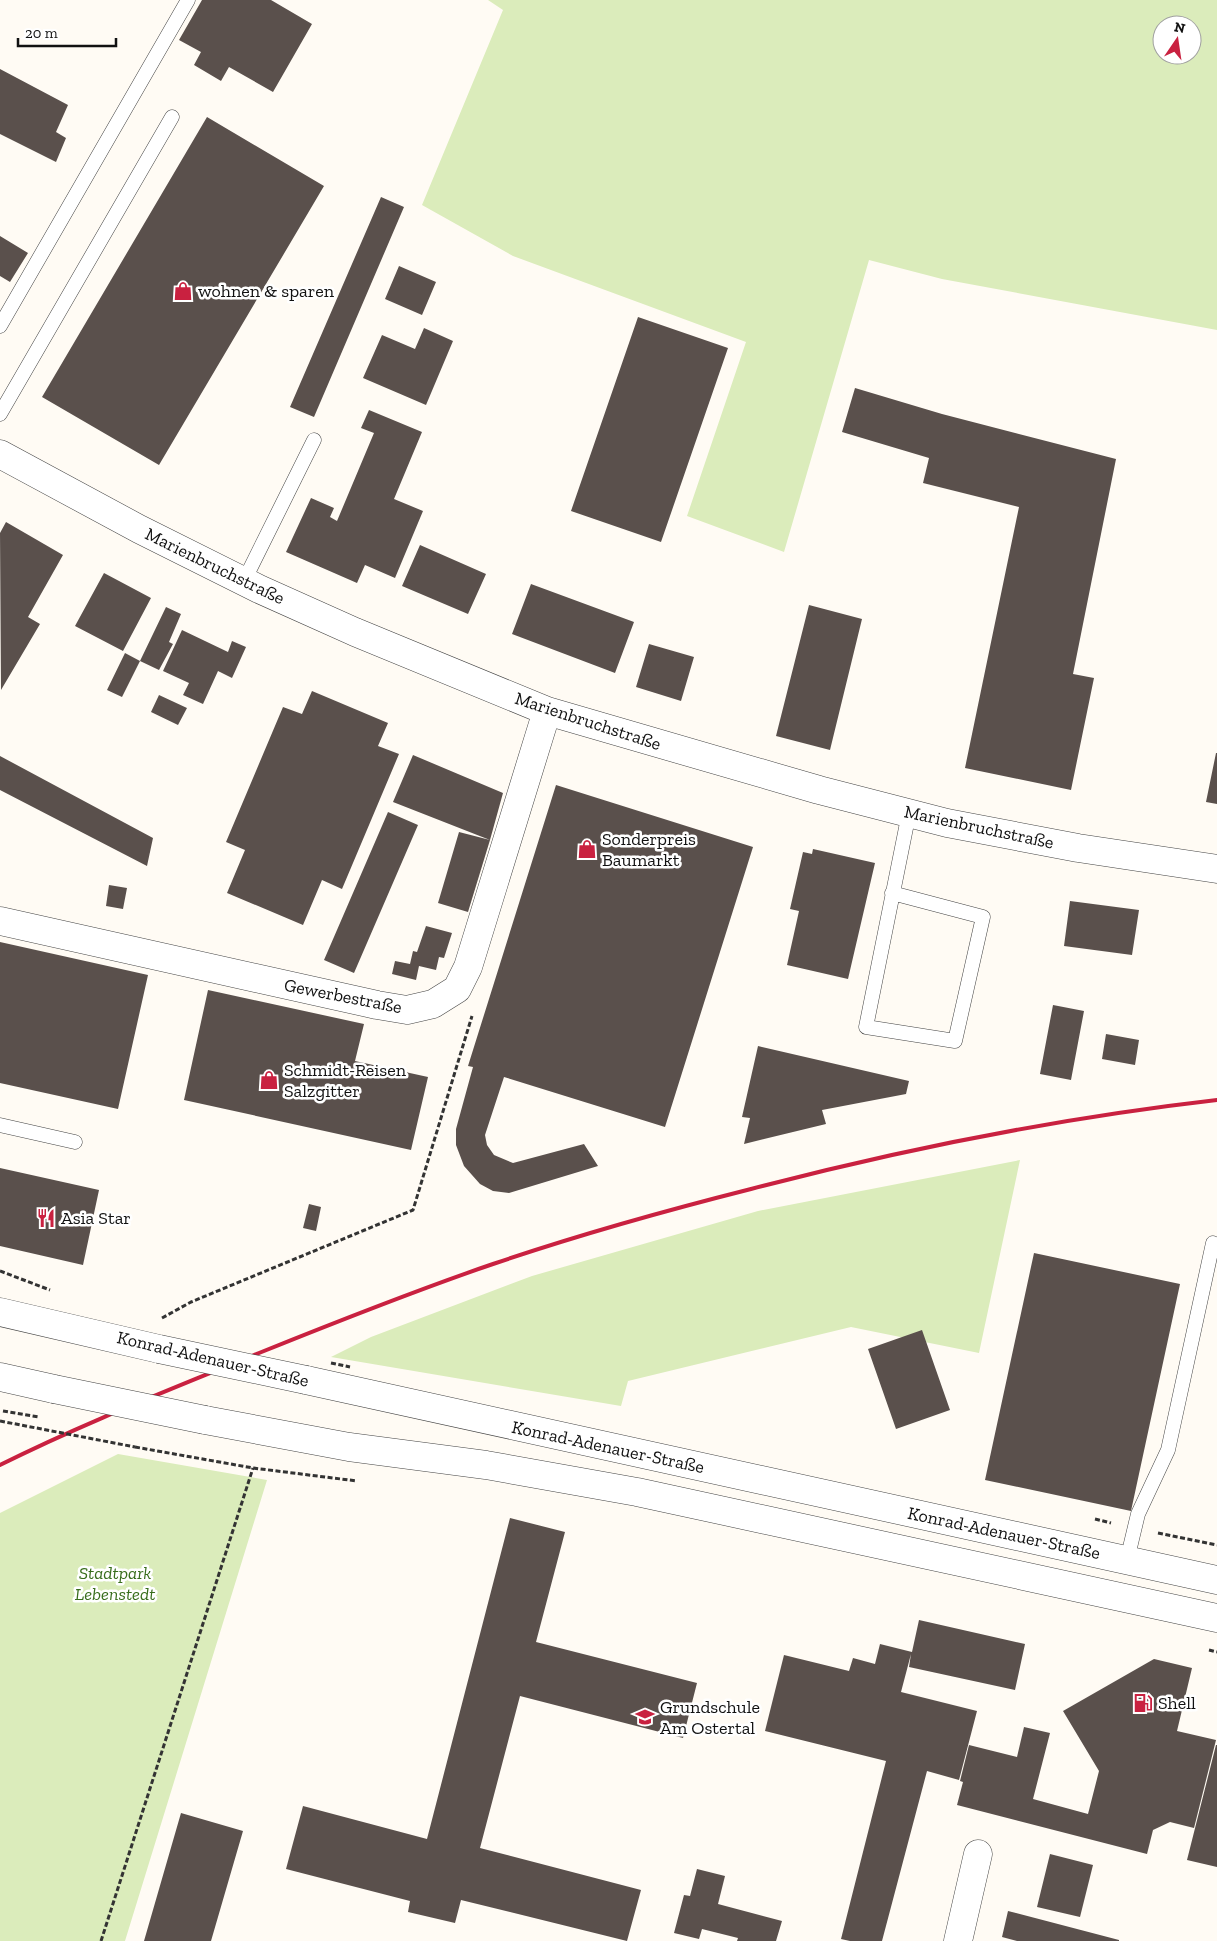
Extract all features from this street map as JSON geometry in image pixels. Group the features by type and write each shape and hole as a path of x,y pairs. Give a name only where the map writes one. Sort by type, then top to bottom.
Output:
{"street":[{"name":"Marienbruchstraße","path":"0,454 139,529 244,581 355,632 547,711 819,790 947,823 1078,848 1217,868"},
{"name":"Gewerbestraße","path":"0,921 378,1005 407,1010 433,1004 456,989 468,967 547,711"},
{"name":"Konrad-Adenauer-Straße","path":"0,1312 159,1349 1217,1580"},
{"path":"0,1377 54,1390 349,1447 486,1465 637,1492 1217,1618"},
{"path":"958,1941 978,1854"}],"lane":[{"path":"0,326 188,0"},
{"path":"0,414 172,117"},
{"path":"244,581 314,440"},
{"path":"892,893 982,917 956,1041 866,1028 892,893 909,813"},
{"path":"0,1125 75,1142"},
{"path":"1127,1560 1138,1514 1168,1450 1213,1243"}],"path":[{"path":"125,1340 191,1302 413,1210 473,1011"},
{"path":"0,1421 253,1468 359,1482"},
{"path":"101,1941 253,1468"},
{"path":"1208,1650 1217,1652"}],"green space":[{"path":"488,0 1217,0 1217,330 942,279 869,260 784,552 687,516 746,342 513,256 422,205 503,10"},
{"path":"1020,1160 979,1353 851,1327 628,1381 621,1406 331,1357 371,1337 532,1276 758,1211"},
{"name":"Stadtpark Lebenstedt","path":"118,1454 267,1480 125,1941 0,1941 0,1513"}],"building":[{"path":"202,0 271,0 312,24 273,92 229,67 221,81 194,65 201,52 179,40"},
{"path":"0,69 68,105 56,132 66,138 56,162 0,134"},
{"name":"wohnen & sparen","path":"207,117 324,186 159,465 42,397"},
{"path":"381,197 404,207 314,417 290,407"},
{"path":"0,236 28,253 10,282 0,276"},
{"path":"399,266 436,282 422,315 385,299"},
{"path":"638,317 728,348 661,542 571,511"},
{"path":"424,328 453,341 426,405 363,378 382,335 415,349"},
{"path":"855,388 942,414 1116,459 1073,674 1094,678 1071,790 965,768 1019,507 923,483 929,458 842,432"},
{"path":"369,410 422,432 394,499 423,511 395,578 365,565 357,583 286,552 311,498 334,508 330,517 337,521 374,433 361,428"},
{"path":"6,522 63,555 28,617 40,624 1,690 0,533"},
{"path":"420,545 486,574 468,614 402,586"},
{"path":"104,573 151,598 123,651 75,626"},
{"path":"531,584 634,622 615,673 512,634"},
{"path":"809,605 862,619 830,750 776,736"},
{"path":"166,607 181,614 169,642 173,644 159,670 140,661"},
{"path":"182,630 228,652 232,641 246,647 232,678 218,671 203,704 183,695 189,683 163,671"},
{"path":"649,644 694,657 681,701 636,687"},
{"path":"125,653 140,661 122,697 107,690"},
{"path":"312,691 388,723 378,746 399,754 342,889 322,880 303,925 227,893 245,850 226,842 283,707 302,714"},
{"path":"159,695 187,708 178,725 151,712"},
{"path":"1217,753 1217,804 1206,802"},
{"path":"413,755 503,793 490,840 393,802"},
{"path":"0,756 153,838 147,866 0,790"},
{"path":"556,785 753,847 665,1127 504,1077 485,1135 487,1145 494,1155 513,1163 584,1144 598,1166 509,1193 493,1191 480,1184 464,1166 456,1145 456,1129 473,1067 468,1066"},
{"path":"388,812 418,825 354,973 324,960"},
{"path":"459,832 490,840 468,912 438,903"},
{"path":"813,849 875,863 848,979 787,965 799,911 790,909 803,852 812,854"},
{"path":"109,885 127,888 123,909 106,906"},
{"path":"1070,901 1139,910 1132,955 1064,946"},
{"path":"426,926 452,933 444,958 439,957 436,970 419,966 416,980 392,974 395,961 410,964 413,951 417,952"},
{"path":"0,942 148,975 118,1109 0,1083"},
{"path":"208,990 364,1024 355,1061 428,1077 411,1150 184,1100"},
{"path":"1053,1005 1084,1011 1071,1080 1040,1074"},
{"path":"1106,1034 1139,1040 1135,1065 1102,1059"},
{"path":"758,1046 909,1081 906,1094 822,1110 826,1124 744,1144 750,1118 742,1117"},
{"name":"Asia Star","path":"0,1168 99,1190 83,1265 0,1246"},
{"path":"309,1204 321,1207 316,1231 303,1228"},
{"path":"1034,1253 1180,1284 1131,1511 985,1480"},
{"path":"922,1330 950,1410 896,1429 868,1349"},
{"name":"Grundschule Am Ostertal","path":"510,1518 565,1532 536,1642 697,1683 683,1738 520,1696 480,1848 641,1890 627,1941 461,1900 455,1923 408,1912 410,1901 286,1869 303,1806 427,1839"},
{"path":"919,1620 1025,1644 1015,1690 909,1667 911,1654 901,1692 977,1711 959,1780 927,1771 882,1941 850,1941 841,1939 886,1761 765,1731 784,1655 849,1671 853,1658 875,1664 880,1644 912,1652"},
{"path":"1154,1659 1192,1668 1177,1731 1216,1740 1194,1828 1170,1822 1153,1830 1147,1854 957,1805 963,1782 960,1781 969,1745 1017,1757 1024,1727 1050,1733 1033,1799 1088,1814 1099,1771 1063,1711"},
{"path":"1217,1745 1217,1867 1187,1860"},
{"path":"181,1813 243,1831 211,1941 144,1941"},
{"path":"1050,1854 1093,1865 1080,1917 1037,1907"},
{"path":"697,1869 725,1876 718,1904 782,1921 776,1941 737,1941 738,1938 702,1929 699,1939 674,1933 684,1895 690,1896"},
{"path":"1008,1911 1119,1941 1017,1941 1002,1937"}],"railway":[{"path":"0,1465 128,1407 346,1318 463,1274 589,1233 809,1174 924,1148 1099,1116 1217,1100"}],"place":[{"name":"wohnen & sparen","path":"183,291"},
{"name":"Sonderpreis Baumarkt","path":"587,849"},
{"name":"Schmidt-Reisen Salzgitter","path":"269,1080"},
{"name":"Asia Star","path":"46,1218"},
{"name":"Shell","path":"1143,1703"},
{"name":"Grundschule Am Ostertal","path":"645,1717"}]}
